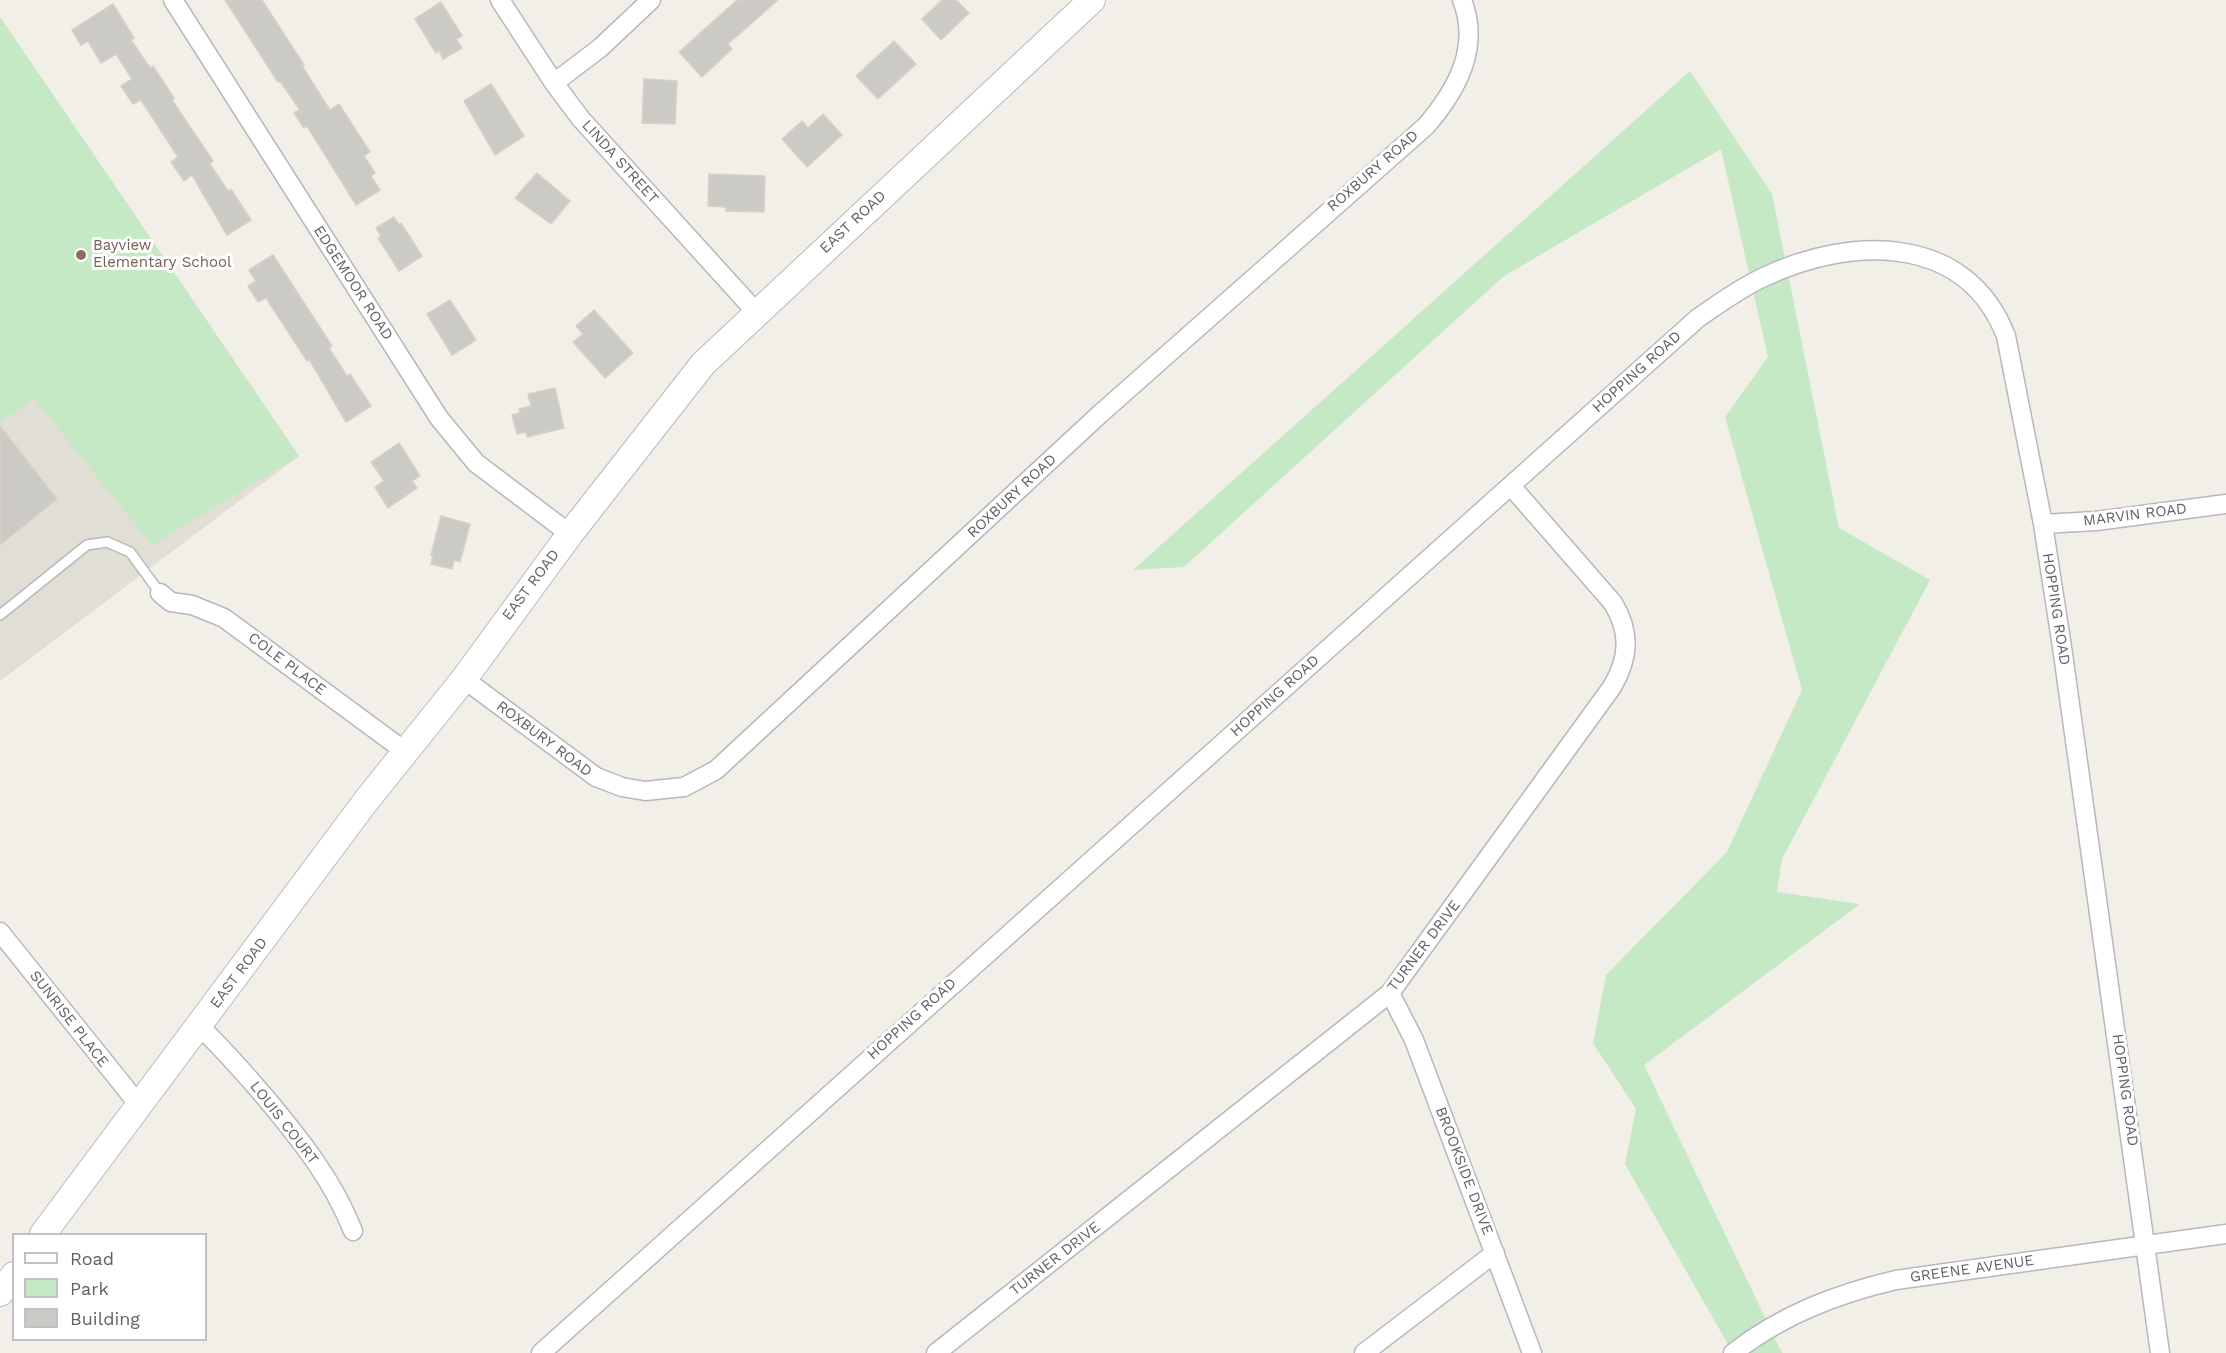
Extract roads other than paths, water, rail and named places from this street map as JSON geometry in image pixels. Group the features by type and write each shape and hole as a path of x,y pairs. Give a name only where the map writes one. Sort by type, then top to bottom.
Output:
{"street":[{"name":"EDGEMOOR ROAD","path":"173,0 446,427 476,463 570,534"},
{"name":"LINDA STREET","path":"500,0 554,83 581,119 756,312"},
{"path":"554,83 600,48 651,0"},
{"name":"EAST ROAD","path":"44,1233 366,801 464,679 570,534 703,364 1092,0"},
{"name":"ROXBURY ROAD","path":"464,679 596,777 622,787 645,790 684,787 716,770 1109,406 1426,126 1452,93 1467,54 1468,30 1462,0"},
{"name":"HOPPING ROAD","path":"541,1353 1511,486 1679,333 1736,291 1766,276 1826,258 1857,252 1894,252 1925,256 1946,264 1968,279 1987,300 1999,318 2006,336 2043,524 2128,1112 2160,1353"},
{"name":"TURNER DRIVE","path":"936,1353 1390,993 1612,687 1625,661 1626,630 1613,603 1511,486"},
{"name":"MARVIN ROAD","path":"2043,524 2226,504"},
{"name":"COLE PLACE","path":"160,593 171,602 192,605 224,618 406,752"},
{"name":"SUNRISE PLACE","path":"0,932 140,1105"},
{"name":"BROOKSIDE DRIVE","path":"1390,993 1414,1041 1532,1353"},
{"name":"LOUIS COURT","path":"199,1026 221,1046 298,1137 336,1190 353,1231"},
{"name":"GREENE AVENUE","path":"1733,1353 1783,1319 1856,1290 1896,1280 2226,1234"},
{"path":"1364,1353 1495,1252"},
{"path":"0,1293 12,1278"}],"lane":[{"path":"0,615 87,545 107,542 130,552 160,593"}],"place":[{"name":"Bayview Elementary School","path":"81,255"}]}
